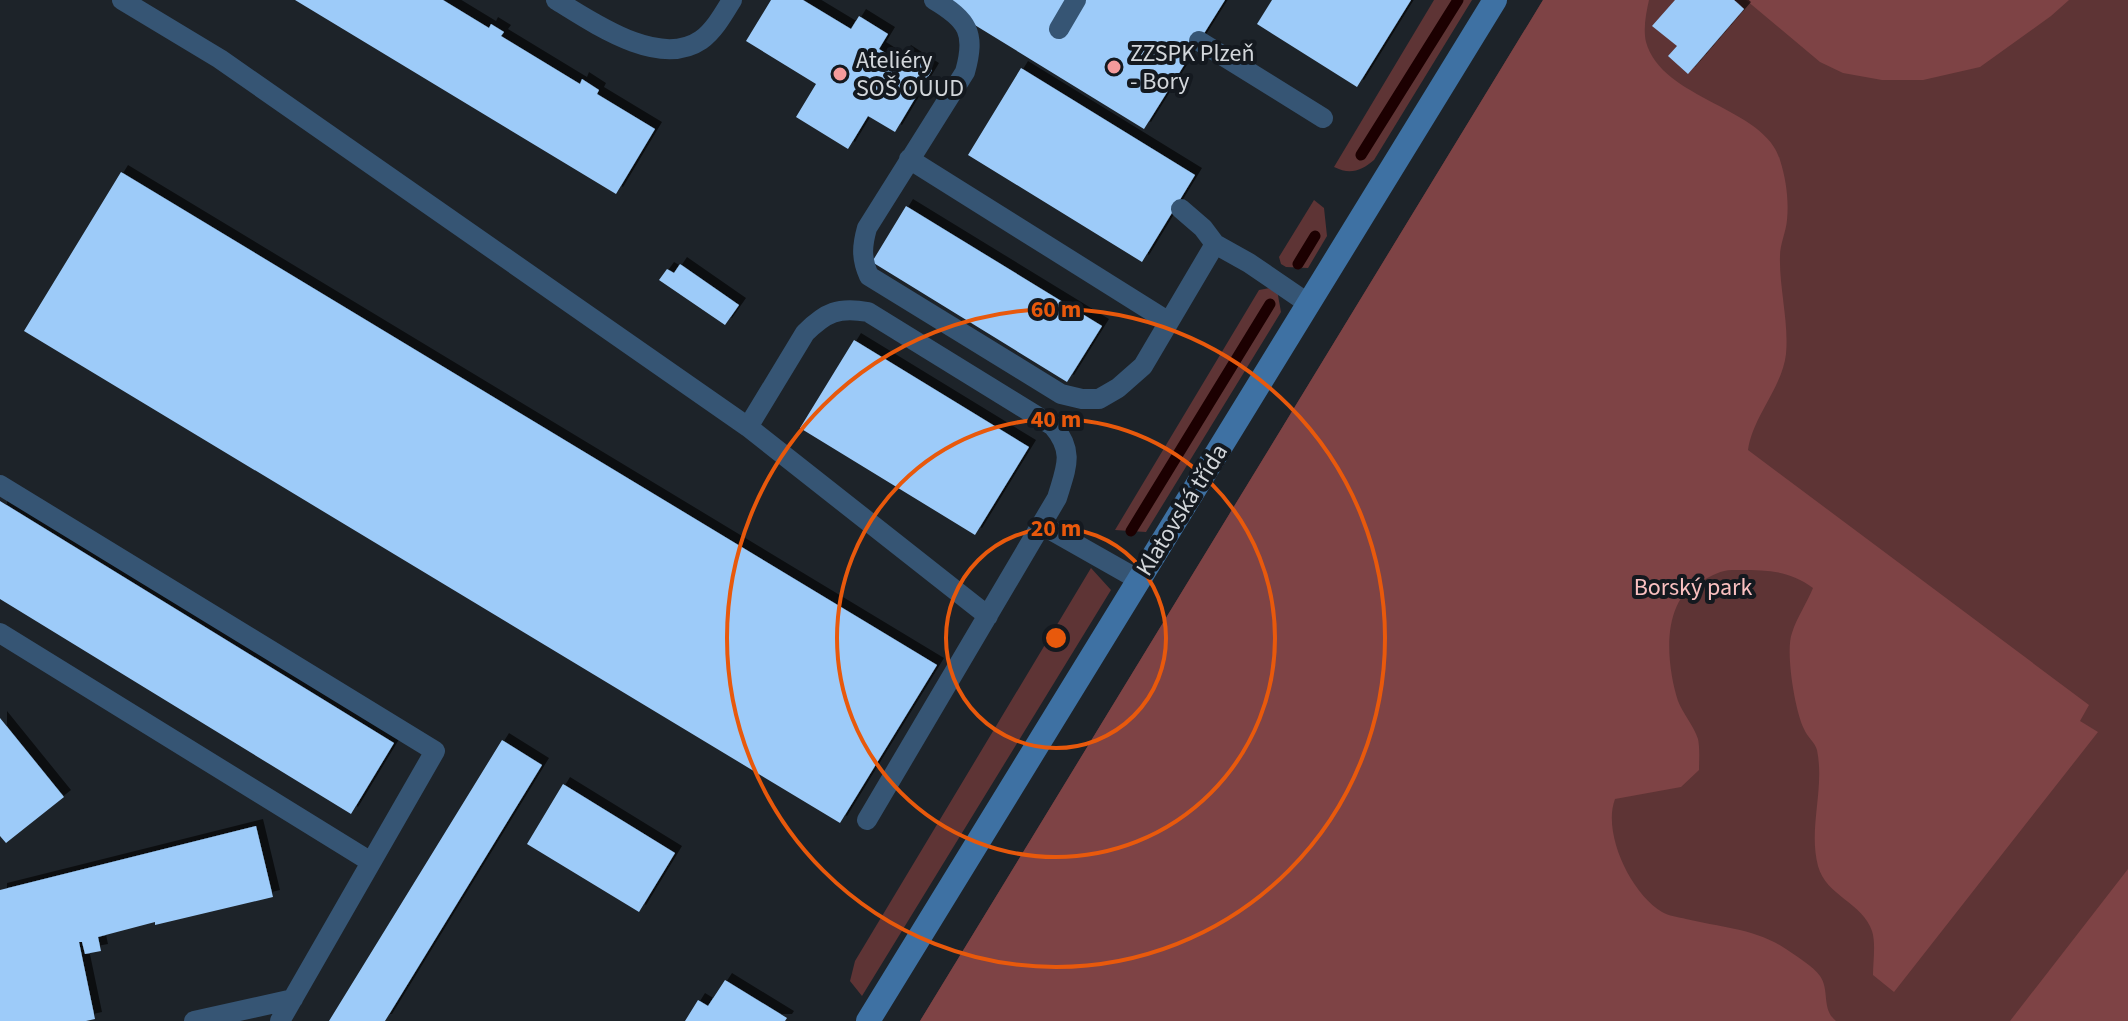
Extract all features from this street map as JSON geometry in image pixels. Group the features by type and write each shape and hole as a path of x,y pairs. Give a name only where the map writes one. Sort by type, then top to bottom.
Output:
{"main road":[{"name":"Klatovská třída","path":"868,1021 1495,0"}],"lane":[{"path":"122,0 220,59 748,427 988,616"},
{"path":"556,0 630,41 656,48 680,48 701,40 720,20 732,0"},
{"path":"934,0 957,13 969,34 970,52 965,72 867,228 862,244 862,262 869,276 1061,394 1099,399 1118,388 1143,366 1215,244"},
{"path":"1059,29 1076,0"},
{"path":"1199,41 1323,118"},
{"path":"909,159 1169,322"},
{"path":"1181,209 1203,228 1215,244 1309,304"},
{"path":"748,427 805,333 832,312 848,309 868,312 1053,426 1063,438 1068,453 1057,498 867,820"},
{"path":"0,485 435,751 280,1021"},
{"path":"1042,525 1139,580"},
{"path":"0,633 371,862"},
{"path":"194,1021 293,999"}],"green space":[{"path":"1434,0 1472,0 1374,160 1355,171 1334,167"},
{"name":"Borský park","path":"1543,0 2128,0 2128,1021 920,1021"},
{"path":"1314,200 1324,208 1327,236 1308,268 1286,267 1279,257"},
{"path":"1259,290 1277,290 1281,312 1146,532 1115,530"},
{"path":"1091,568 1111,590 862,996 850,981 855,961"}],"shaded area":[{"name":"Borský park","path":"1543,0 1649,0 1645,37 1656,62 1691,91 1755,127 1771,142 1780,160 1788,205 1780,256 1786,354 1779,379 1755,425 1748,450 2089,705 2080,721 2098,732 1894,992 1873,975 1874,941 1867,921 1822,876 1815,852 1819,765 1815,744 1805,732 1797,709 1790,653 1794,627 1813,588 1794,577 1775,572 1724,571 1689,589 1679,601 1670,633 1674,686 1680,706 1698,739 1699,770 1681,787 1615,799 1612,828 1616,845 1640,892 1662,912 1763,937 1809,965 1823,981 1829,1011 1836,1021 920,1021"},
{"path":"1746,0 2069,0 1980,67 1923,80 1882,80 1843,73 1820,62"},
{"path":"2128,869 2128,1021 2010,1021"}],"building":[{"path":"295,0 443,0 489,28 491,24 504,32 501,36 580,84 582,79 599,90 597,94 655,129 616,194"},
{"path":"771,0 803,0 851,29 859,16 888,34 879,49 898,61 904,52 932,70 895,132 868,116 848,149 796,117 816,84 746,41"},
{"name":"ZZSPK Plzeň - Bory","path":"934,0 1225,0 1144,129"},
{"path":"1272,0 1411,0 1357,87 1257,24"},
{"path":"1675,0 1734,0 1744,9 1688,74 1668,56 1677,46 1652,26"},
{"path":"1021,68 1195,175 1142,262 968,155"},
{"path":"121,172 937,665 840,823 24,331"},
{"path":"906,206 1102,326 1067,382 872,262"},
{"path":"680,264 739,305 725,325 659,280 667,269 674,273"},
{"path":"854,340 1029,447 975,535 800,428"},
{"path":"0,501 394,743 351,814 0,599"},
{"path":"0,718 64,797 6,843 0,836"},
{"path":"502,740 542,765 385,1021 329,1021"},
{"path":"563,784 675,853 639,912 527,844"},
{"path":"256,826 273,897 98,937 101,951 85,954 82,942 79,942 95,1019 0,1021 0,890"},
{"path":"725,980 787,1018 785,1021 685,1021 698,1000 708,1006"}],"waterway":[{"path":"1361,155 1458,0"},
{"path":"1298,264 1315,236"},
{"path":"1131,531 1270,304"}],"place":[{"name":"ZZSPK Plzeň - Bory","path":"1114,67"},
{"name":"Ateliéry SOŠ OUUD","path":"840,74"}]}
